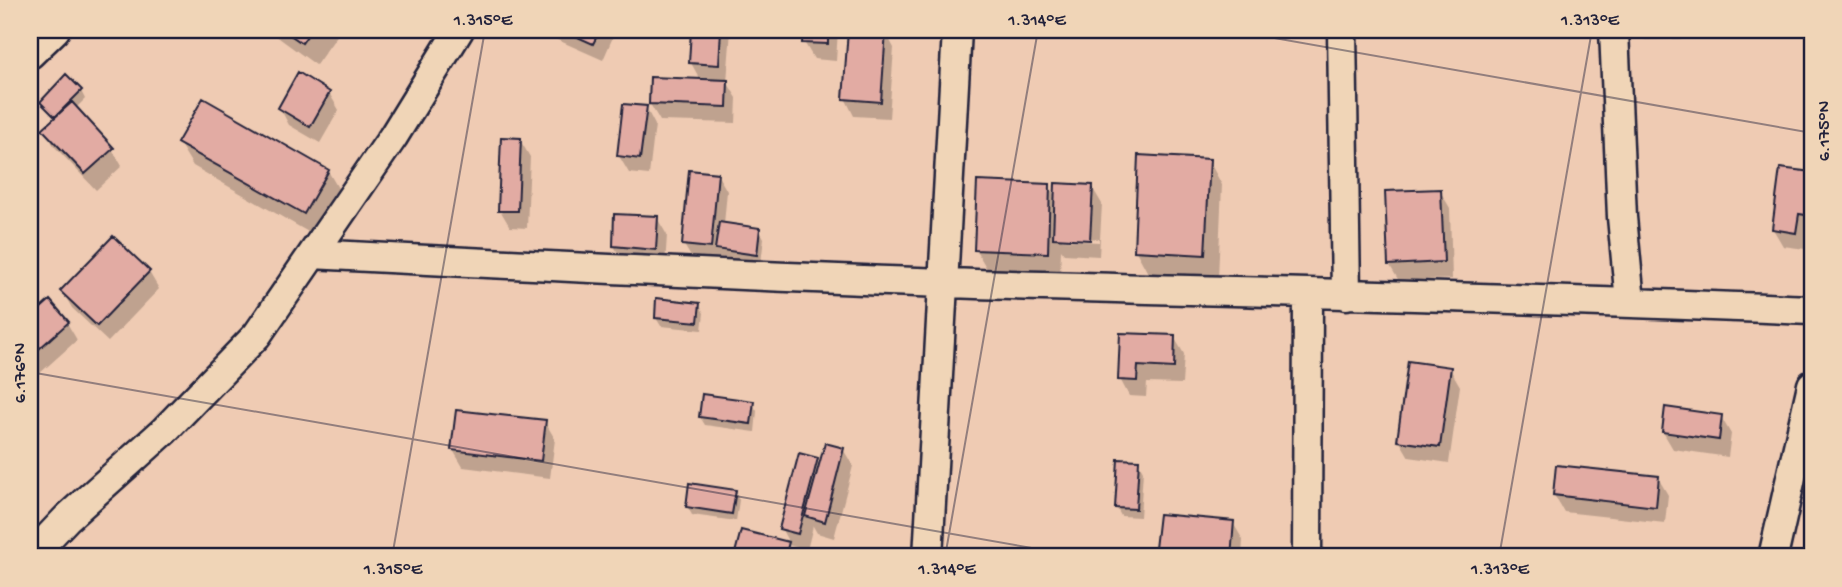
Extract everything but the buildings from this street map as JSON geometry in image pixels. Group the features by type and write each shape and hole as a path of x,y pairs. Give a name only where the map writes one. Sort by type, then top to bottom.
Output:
{"street":[{"path":"30,54 55,30"},
{"path":"30,557 67,518 164,431 257,335 393,137 459,30"},
{"path":"929,557 957,30"},
{"path":"1342,30 1346,295"},
{"path":"1614,30 1622,217 1630,302"},
{"path":"313,254 740,276 1630,302 1812,310"},
{"path":"1307,557 1308,294"},
{"path":"1773,557 1812,385"}]}
